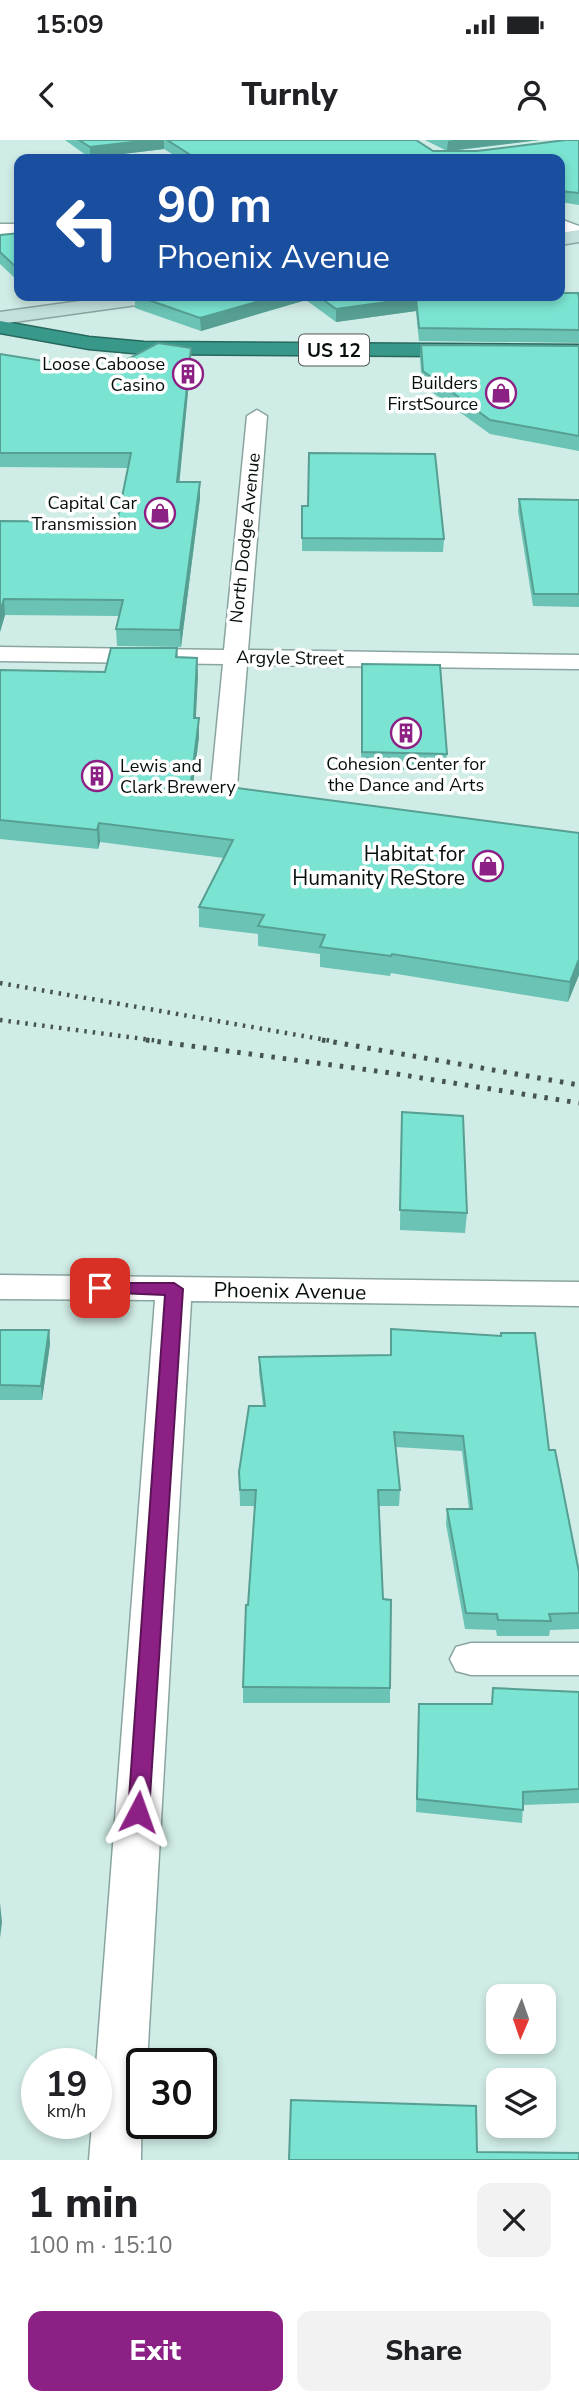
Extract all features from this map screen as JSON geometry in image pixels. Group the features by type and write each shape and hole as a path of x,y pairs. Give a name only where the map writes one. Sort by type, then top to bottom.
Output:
{"highway":[{"name":"US 12","path":"0,327 89,343 144,348 579,351"}],"main road":[{"path":"0,318 122,301"}],"street":[{"name":"North Dodge Avenue","path":"224,786 257,416"},
{"name":"Argyle Street","path":"0,654 579,662"},
{"name":"Phoenix Avenue","path":"0,1287 579,1294"},
{"path":"115,2160 174,1289"},
{"path":"471,1658 579,1659"}],"building":[{"path":"79,140 150,140 90,147"},
{"path":"167,140 416,140 433,151 477,151 579,140 579,193 565,192 565,154 189,154"},
{"path":"14,234 14,265 0,252 0,235"},
{"path":"565,293 578,293 579,330 419,328 416,301 565,301"},
{"path":"151,301 260,301 200,318"},
{"path":"325,301 394,301 336,309"},
{"path":"158,343 191,348 177,482 200,482 180,630 116,629 123,600 4,599 0,612 0,521 117,522 131,453 0,453 0,354 106,371"},
{"name":"Builders FirstSource","path":"421,345 579,346 579,436 490,420 423,371"},
{"path":"309,453 435,454 444,539 302,538 302,506 308,506"},
{"path":"519,499 579,500 579,594 534,594"},
{"path":"111,648 177,648 176,657 197,658 194,718 199,718 191,782 579,833 579,959 570,982 392,954 320,947 325,935 258,926 264,915 199,907 233,840 99,823 97,830 0,820 0,670 105,672"},
{"name":"Cohesion Center for the Dance and Arts","path":"362,664 440,665 447,754 362,752"},
{"path":"402,1112 463,1116 467,1213 400,1210"},
{"path":"391,1329 501,1336 501,1333 535,1333 549,1450 555,1450 579,1572 579,1613 549,1614 551,1621 498,1620 497,1614 466,1613 447,1509 472,1509 463,1436 394,1432 400,1490 378,1490 383,1599 391,1600 390,1688 243,1687 246,1605 256,1490 240,1490 239,1472 249,1406 265,1406 259,1357 391,1355"},
{"path":"0,1330 49,1330 41,1386 0,1385"},
{"path":"493,1688 579,1692 579,1789 523,1792 523,1810 417,1799 419,1704 492,1704"},
{"path":"291,2100 476,2106 477,2152 579,2153 579,2160 289,2160"}],"railway":[{"path":"0,983 332,1041"},
{"path":"0,1020 159,1041"},
{"path":"146,1040 384,1072 579,1103"},
{"path":"322,1040 579,1085"}],"place":[{"name":"Loose Caboose Casino","path":"188,374"},
{"name":"Builders FirstSource","path":"501,393"},
{"name":"Capital Car Transmission","path":"160,513"},
{"name":"Cohesion Center for the Dance and Arts","path":"406,733"},
{"name":"Lewis and Clark Brewery","path":"97,776"},
{"name":"Habitat for Humanity ReStore","path":"488,866"}],"route":[{"path":"100,1288 174,1289 138,1812"}]}
